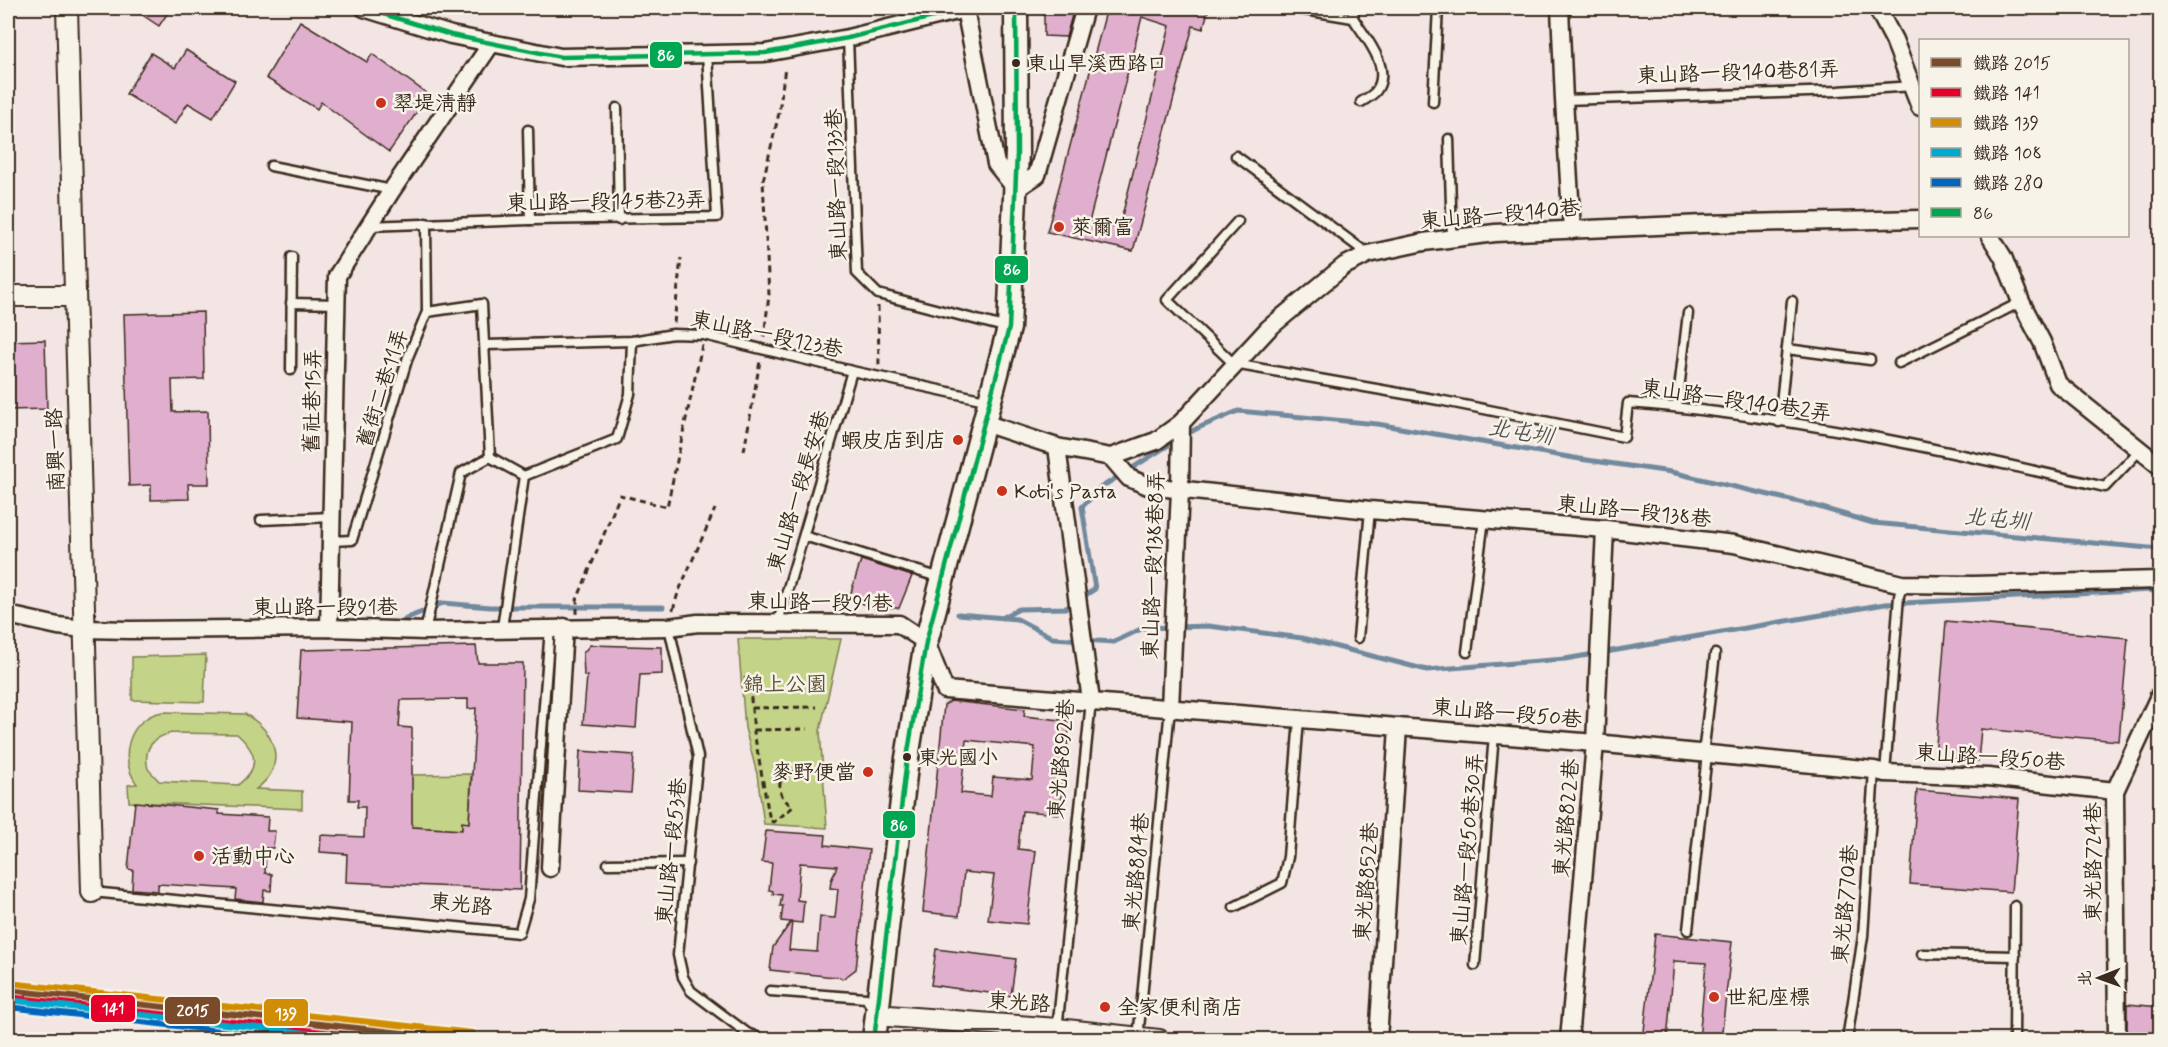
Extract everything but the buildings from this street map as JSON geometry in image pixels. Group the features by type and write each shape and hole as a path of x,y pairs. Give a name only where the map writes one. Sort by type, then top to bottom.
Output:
{"main road":[{"path":"874,1040 907,758 926,642 1009,328 1016,189 1016,8"}],"street":[{"name":"南興一路","path":"67,8 92,892"},
{"path":"364,8 421,27 491,44 561,57 787,51 967,8 996,164 1016,189 1037,175 1084,8"},
{"path":"1560,8 1572,230"},
{"path":"1877,8 1894,40 1919,104"},
{"name":"舊社巷15弄","path":"329,628 338,276 368,226 491,44"},
{"name":"東山路一段140巷","path":"1111,457 1156,441 1181,423 1269,328 1344,266 1368,254 1424,242 1494,233 1704,224 1919,219"},
{"path":"1991,237 2003,257 2021,302 2042,342 2058,384 2160,466"},
{"path":"8,296 75,296"},
{"path":"984,423 1057,447 1111,457"},
{"name":"東山路一段138巷8弄","path":"1170,708 1181,423"},
{"name":"東光路892巷","path":"1057,447 1091,701"},
{"name":"東山路一段138巷","path":"1111,457 1129,478 1148,486 1370,510 1605,529 1734,544 1900,590 1973,585 2160,580"},
{"name":"東光路822巷","path":"1569,1040 1595,743 1605,529"},
{"name":"東山路一段91巷","path":"8,615 45,624 84,629 329,628 425,631 669,627 698,623 899,624 926,642"},
{"path":"550,868 564,627"},
{"name":"東山路一段50巷","path":"926,642 945,690 1595,743 1880,772 1988,777 2115,791"},
{"name":"東光路724巷","path":"2116,1040 2115,791 2160,694"},
{"name":"東光路852巷","path":"1378,1040 1398,727"},
{"name":"東光路","path":"876,1016 1057,1034 1159,1040"}],"lane":[{"path":"1293,8 1353,18"},
{"path":"1354,8 1353,18 1383,69 1377,90 1361,102"},
{"path":"1433,102 1438,8"},
{"name":"東山路一段133巷","path":"848,38 857,273 878,294"},
{"name":"東山路一段145巷23弄","path":"368,226 530,220 717,217 707,54"},
{"name":"東山路一段140巷81弄","path":"1564,100 1838,92 1914,86"},
{"path":"617,108 619,220"},
{"path":"528,130 530,220"},
{"path":"1449,139 1452,238"},
{"path":"1236,156 1368,254"},
{"path":"272,166 392,190"},
{"path":"1234,364 1167,300 1238,221"},
{"name":"舊街二巷11弄","path":"332,541 352,540 408,357 427,312 426,223"},
{"path":"291,370 292,257"},
{"path":"878,294 1009,328"},
{"path":"1779,422 1792,301"},
{"path":"1899,363 2021,302"},
{"path":"291,303 337,304"},
{"path":"427,312 482,304 490,457"},
{"path":"1677,407 1689,313"},
{"name":"東山路一段123巷","path":"485,345 632,341 673,334 704,335 990,401"},
{"path":"524,476 616,439 630,394 632,341"},
{"path":"1787,349 1870,360"},
{"name":"東山路一段140巷2弄","path":"1234,364 1439,400 1624,437 1628,403 1677,407 1779,422 1993,461 2105,487 2140,450"},
{"name":"東山路一段長安巷","path":"778,622 852,371"},
{"path":"490,457 524,476"},
{"path":"425,631 461,473 490,457"},
{"path":"502,628 524,476"},
{"path":"1358,638 1370,510"},
{"path":"261,520 333,517"},
{"path":"1467,652 1484,519"},
{"path":"804,536 942,578"},
{"name":"東光路770巷","path":"1847,1040 1863,936 1900,590"},
{"name":"東光路","path":"92,892 519,933 529,899 564,627"},
{"name":"東山路一段53巷","path":"669,627 698,757 678,955 682,977 691,991 747,1034 765,1040"},
{"path":"1688,930 1707,754 1704,746 1714,654"},
{"name":"東光路892巷","path":"1057,1034 1091,701"},
{"name":"東光路884巷","path":"1138,1038 1170,708"},
{"path":"1233,907 1282,883 1288,857 1299,719"},
{"name":"東山路一段50巷30弄","path":"1475,965 1494,735"},
{"path":"608,864 688,863"},
{"path":"2014,1040 2015,906"},
{"path":"1922,954 2015,956"},
{"path":"770,991 866,998 876,1016"}],"path":[{"path":"744,451 763,348 769,295 763,181 779,113 787,51"},
{"path":"673,334 681,258"},
{"path":"878,294 879,377"},
{"path":"564,627 620,495 667,507 704,335"},
{"path":"669,627 678,593 715,509"},
{"path":"745,677 770,821 774,822 793,807 783,800 779,792 779,780 784,774 801,770 804,766"},
{"path":"752,708 817,707"},
{"path":"754,730 808,729"},
{"path":"8,1000 80,1006 205,1035 254,1040"}],"green space":[{"name":"錦上公園","path":"738,639 841,639 820,731 827,828 764,824 757,774 745,728"},
{"path":"206,655 204,702 132,700 132,657"},
{"path":"163,712 245,714 264,730 274,750 275,760 272,770 266,780 256,789 302,791 302,809 129,802 128,785 137,784 131,774 127,751 135,730 151,715","holes":["172,733 237,734 249,747 254,760 250,772 238,785 159,781 148,769 148,750 154,741 165,735"]},
{"path":"471,774 469,823 462,823 462,830 412,827 411,775"}],"waterway":[{"name":"北屯圳","path":"1185,435 1238,411 1377,424 1580,459 1671,472 1812,505 1873,523 2160,549"},
{"name":"北屯圳","path":"1002,618 1019,609 1066,608 1095,589 1082,507 1100,488 1177,440"},
{"name":"北屯圳","path":"958,614 1017,619 1053,638 1114,642 1143,628 1208,626 1302,638 1427,670 1565,659 1885,604 2151,590 2160,595"},
{"path":"405,619 443,603 490,607 663,607"}],"rail line":[{"name":"139","path":"9,983 473,1033"},
{"name":"2015","path":"8,990 467,1040"},
{"name":"141","path":"8,997 397,1040"},
{"name":"108","path":"8,1000 370,1040"},
{"name":"280","path":"8,1007 301,1040"}],"transit line":[{"name":"86","path":"364,8 451,35 561,57 765,53 848,38 969,8"},
{"name":"86","path":"874,1040 907,758 926,642 1009,328 1017,153 1016,8"}],"place":[{"name":"東山旱溪西路口","path":"1016,63"},
{"name":"翠堤清靜","path":"381,103"},
{"name":"萊爾富","path":"1059,227"},
{"name":"蝦皮店到店","path":"958,440"},
{"name":"Koti's Pasta","path":"1002,491"},
{"name":"東光國小","path":"907,757"},
{"name":"麥野便當","path":"868,772"},
{"name":"活動中心","path":"199,856"},
{"name":"世紀座標","path":"1714,997"},
{"name":"全家便利商店","path":"1105,1007"}]}
